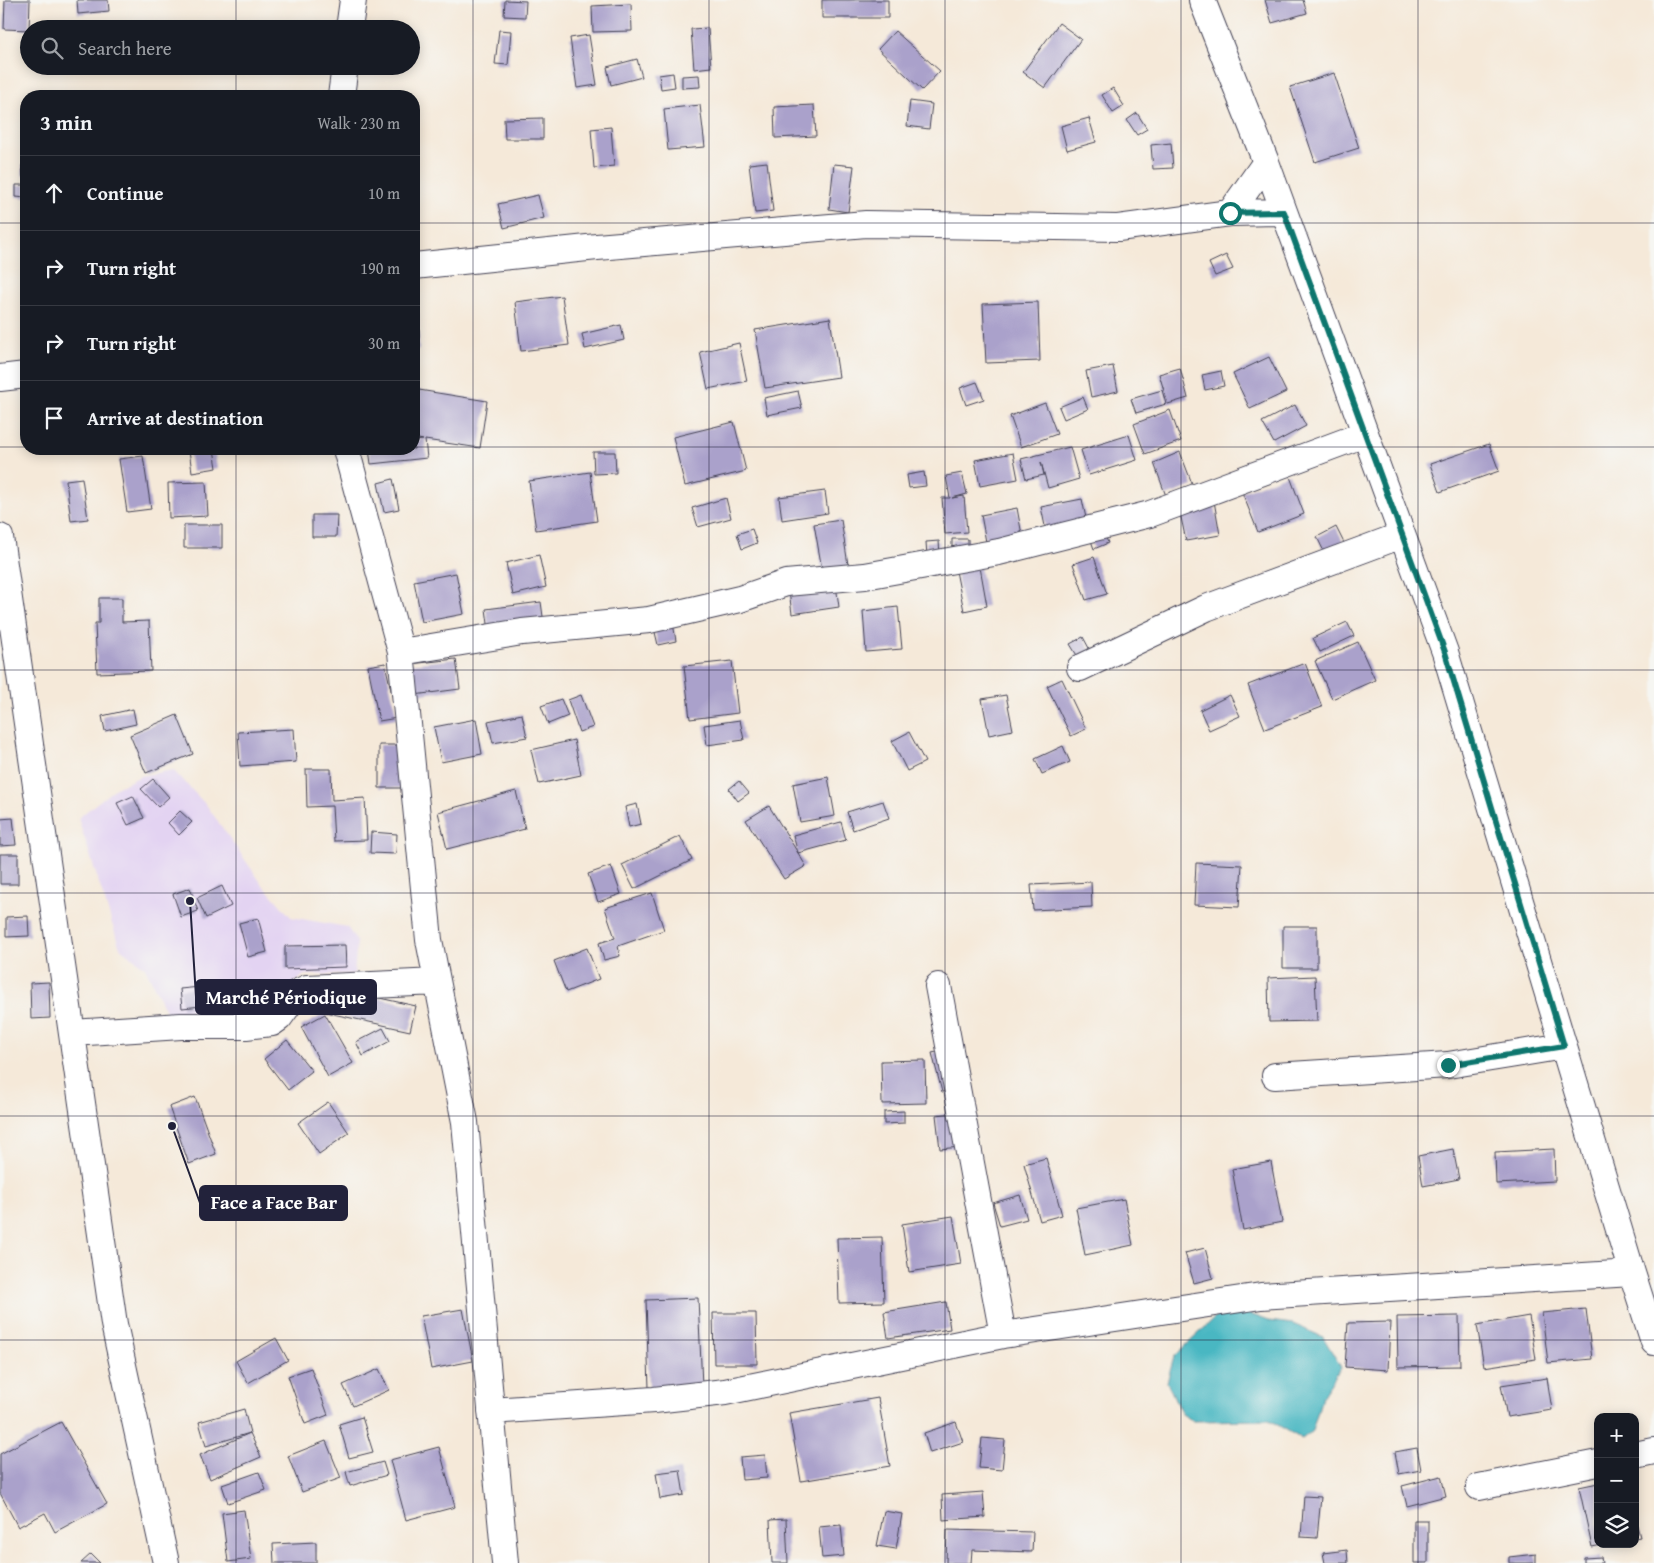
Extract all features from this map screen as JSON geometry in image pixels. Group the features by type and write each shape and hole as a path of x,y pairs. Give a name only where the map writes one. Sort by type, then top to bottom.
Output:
{"street":[{"path":"350,20 353,0"},
{"path":"1202,0 1266,162 1445,652 1654,1342"},
{"path":"342,90 344,75"},
{"path":"1230,213 1266,162"},
{"path":"420,265 866,224 1029,225 1118,228 1230,213 1284,212"},
{"path":"0,378 20,375"},
{"path":"401,652 522,632 649,620 740,599 786,583 865,576 999,552 1150,514 1366,434"},
{"path":"348,455 401,652 429,940 465,1122 505,1563"},
{"path":"1080,668 1206,608 1402,535"},
{"path":"0,537 114,1324 166,1563"},
{"path":"72,1033 181,1026 246,1026 272,1023 279,1018 298,992 307,988 437,982"},
{"path":"938,986 1003,1335"},
{"path":"1275,1076 1448,1065 1564,1046"},
{"path":"491,1411 654,1400 724,1392 1003,1335 1261,1296 1632,1273"},
{"path":"1639,1454 1654,1451"},
{"path":"1479,1487 1594,1464"}],"shaded area":[{"path":"173,770 207,806 262,884 291,917 347,927 357,942 354,974 304,975 270,1004 167,1013 145,967 120,948 78,818 116,788 141,776"}],"water":[{"path":"1224,1309 1236,1309 1269,1321 1293,1324 1323,1337 1341,1367 1322,1397 1312,1431 1302,1439 1269,1420 1193,1421 1182,1414 1167,1382 1174,1357"}],"building":[{"path":"5,0 30,0 29,20 20,20 20,30 4,29"},
{"path":"77,0 108,0 109,11 78,14"},
{"path":"505,0 526,1 525,17 504,16"},
{"path":"822,0 888,0 888,18 822,18"},
{"path":"1265,0 1303,0 1307,13 1272,23"},
{"path":"631,4 632,31 593,32 592,6"},
{"path":"1059,23 1081,39 1045,88 1023,72"},
{"path":"708,28 711,67 694,69 691,29"},
{"path":"499,30 511,31 508,65 495,64"},
{"path":"895,31 940,71 922,90 878,49"},
{"path":"589,35 597,85 577,88 570,38"},
{"path":"637,59 642,77 611,85 607,67"},
{"path":"673,73 675,87 661,89 659,75"},
{"path":"1334,73 1359,148 1315,162 1290,87"},
{"path":"699,75 700,87 682,88 682,76"},
{"path":"1113,88 1124,106 1113,113 1102,95"},
{"path":"910,101 932,104 929,129 907,126"},
{"path":"700,105 705,147 668,150 664,109"},
{"path":"814,105 816,136 775,138 774,107"},
{"path":"1137,113 1147,129 1137,135 1127,120"},
{"path":"543,118 543,139 505,139 504,119"},
{"path":"1089,118 1096,142 1067,150 1061,126"},
{"path":"611,127 614,166 594,168 591,129"},
{"path":"1171,143 1173,168 1153,169 1151,145"},
{"path":"767,162 773,211 755,213 749,164"},
{"path":"834,164 854,166 848,212 829,209"},
{"path":"16,185 20,185 20,197 16,197"},
{"path":"538,195 544,218 504,228 498,204"},
{"path":"1226,255 1233,269 1215,276 1209,263"},
{"path":"562,296 569,345 521,351 515,302"},
{"path":"1038,302 1040,361 986,363 983,304"},
{"path":"830,318 839,377 765,388 755,330"},
{"path":"621,325 624,340 585,349 582,334"},
{"path":"739,343 747,381 708,389 700,352"},
{"path":"1269,357 1286,392 1250,409 1233,374"},
{"path":"1113,366 1118,391 1091,397 1086,371"},
{"path":"1180,368 1188,398 1168,404 1159,374"},
{"path":"1221,371 1224,386 1205,390 1202,375"},
{"path":"977,382 984,399 966,405 960,388"},
{"path":"420,390 487,401 480,448 425,440 427,458 371,464 370,455 420,455 420,440 423,440 420,439"},
{"path":"1162,390 1166,404 1136,413 1131,399"},
{"path":"798,391 802,408 767,415 764,398"},
{"path":"1083,397 1088,409 1064,419 1059,407"},
{"path":"1045,403 1057,434 1021,447 1010,416"},
{"path":"1295,405 1306,426 1274,443 1262,422"},
{"path":"1170,410 1181,441 1145,454 1134,424"},
{"path":"734,422 746,471 685,486 673,437"},
{"path":"1129,435 1137,460 1089,475 1081,450"},
{"path":"1489,444 1499,471 1440,492 1430,464"},
{"path":"1070,447 1079,479 1048,488 1041,462 1044,475 1026,479 1021,459"},
{"path":"593,452 615,452 616,473 594,474"},
{"path":"1180,452 1193,486 1166,496 1154,463"},
{"path":"1013,453 1018,479 980,486 975,460"},
{"path":"190,455 215,455 217,468 192,472"},
{"path":"143,456 151,509 127,512 119,459"},
{"path":"590,472 597,521 536,530 529,481"},
{"path":"924,472 926,486 909,488 907,475"},
{"path":"962,473 967,494 952,498 964,496 967,532 945,534 942,498 950,498 946,476"},
{"path":"1289,474 1304,514 1258,532 1242,492"},
{"path":"82,478 88,519 71,521 66,480"},
{"path":"393,479 399,509 384,512 378,483"},
{"path":"206,482 208,516 169,518 168,483"},
{"path":"825,491 828,513 782,520 779,497"},
{"path":"726,498 731,518 698,527 692,508"},
{"path":"1082,499 1087,523 1046,531 1041,507"},
{"path":"1214,501 1220,535 1186,541 1179,508"},
{"path":"1017,508 1022,535 986,542 981,515"},
{"path":"312,515 337,515 336,537 312,537"},
{"path":"841,520 849,571 823,575 814,524"},
{"path":"184,525 222,525 222,548 184,548"},
{"path":"1336,527 1348,551 1328,560 1317,537"},
{"path":"752,529 757,543 742,549 737,534"},
{"path":"1103,530 1108,543 1094,549 1089,535"},
{"path":"952,539 968,539 968,553 952,553"},
{"path":"939,541 940,555 927,556 926,542"},
{"path":"539,555 546,587 513,595 506,563"},
{"path":"1094,557 1107,594 1086,600 1073,564"},
{"path":"980,567 987,606 964,611 956,571"},
{"path":"456,573 464,614 422,622 414,581"},
{"path":"836,585 839,607 792,614 789,591"},
{"path":"99,598 122,598 122,622 149,621 151,671 97,673 95,623 99,623"},
{"path":"541,602 544,624 489,631 486,609"},
{"path":"898,607 902,649 866,652 863,611"},
{"path":"1347,622 1354,636 1320,652 1313,638"},
{"path":"673,623 676,641 658,645 654,628"},
{"path":"1083,637 1090,650 1078,657 1070,644"},
{"path":"1358,642 1375,680 1332,699 1315,661"},
{"path":"456,659 460,689 414,695 410,664"},
{"path":"732,661 738,713 690,719 684,666"},
{"path":"385,663 397,718 379,721 368,666"},
{"path":"1305,663 1322,707 1265,729 1248,685"},
{"path":"1062,679 1086,729 1071,736 1047,686"},
{"path":"581,695 593,727 579,732 568,700"},
{"path":"1006,695 1013,730 989,735 982,699"},
{"path":"1230,695 1240,716 1209,730 1200,710"},
{"path":"561,699 568,716 548,724 541,706"},
{"path":"133,709 136,724 105,731 102,716"},
{"path":"522,714 527,737 493,743 488,721"},
{"path":"177,715 193,754 146,773 130,735"},
{"path":"476,719 482,754 441,762 434,727"},
{"path":"740,720 744,740 707,745 704,725"},
{"path":"294,729 296,762 240,766 238,732"},
{"path":"909,732 925,762 907,771 892,741"},
{"path":"574,740 581,775 539,784 531,750"},
{"path":"379,745 402,745 402,788 379,788"},
{"path":"1063,746 1070,762 1042,774 1035,759"},
{"path":"306,769 331,769 332,800 365,798 367,840 334,841 332,806 307,807"},
{"path":"828,777 835,816 800,822 793,784"},
{"path":"153,779 169,797 158,807 141,789"},
{"path":"739,781 749,793 738,801 729,789"},
{"path":"516,791 525,829 447,849 438,812"},
{"path":"133,796 144,818 128,825 117,803"},
{"path":"883,801 889,818 853,830 847,812"},
{"path":"637,804 641,824 629,827 625,807"},
{"path":"769,806 806,866 784,879 746,820"},
{"path":"180,811 192,822 179,835 168,823"},
{"path":"13,818 16,845 0,846 0,819"},
{"path":"841,822 846,840 798,853 793,835"},
{"path":"371,832 397,834 396,854 370,853"},
{"path":"680,836 692,860 634,889 622,865"},
{"path":"0,854 18,854 18,884 0,884"},
{"path":"1196,863 1242,865 1239,907 1194,905"},
{"path":"611,866 621,894 598,902 588,874"},
{"path":"1091,882 1092,907 1033,910 1031,885"},
{"path":"222,886 231,906 206,918 197,898"},
{"path":"190,888 198,911 181,917 173,894"},
{"path":"652,893 664,930 618,946 620,956 604,960 599,943 615,938 605,908"},
{"path":"28,916 29,936 6,937 6,917"},
{"path":"258,918 267,952 248,957 239,923"},
{"path":"1283,926 1317,926 1317,968 1283,968"},
{"path":"345,945 346,967 285,969 285,946"},
{"path":"587,948 599,979 566,992 554,961"},
{"path":"1315,976 1317,1021 1269,1022 1268,978"},
{"path":"49,982 50,1018 31,1019 30,983"},
{"path":"200,987 202,1006 182,1008 180,989"},
{"path":"329,987 416,1006 410,1031 324,1012"},
{"path":"325,1014 353,1063 328,1077 301,1027"},
{"path":"383,1028 390,1041 363,1056 356,1042"},
{"path":"287,1040 312,1071 288,1090 264,1059"},
{"path":"946,1050 956,1089 942,1092 932,1053"},
{"path":"925,1060 926,1103 882,1104 881,1061"},
{"path":"195,1097 216,1154 189,1164 169,1107"},
{"path":"328,1102 349,1133 319,1154 298,1123"},
{"path":"904,1111 904,1123 884,1124 884,1112"},
{"path":"956,1113 960,1147 940,1149 936,1115"},
{"path":"1453,1149 1459,1179 1423,1186 1418,1156"},
{"path":"1554,1149 1555,1181 1496,1184 1495,1152"},
{"path":"1046,1158 1062,1215 1040,1221 1024,1164"},
{"path":"1271,1162 1282,1222 1243,1230 1232,1169"},
{"path":"1020,1195 1027,1219 1000,1226 993,1203"},
{"path":"1124,1199 1133,1245 1085,1255 1076,1208"},
{"path":"953,1216 961,1264 909,1272 902,1224"},
{"path":"882,1237 884,1302 839,1303 837,1238"},
{"path":"1205,1248 1213,1278 1194,1283 1185,1253"},
{"path":"698,1298 702,1386 649,1388 646,1300"},
{"path":"946,1302 950,1329 888,1338 884,1312"},
{"path":"463,1309 473,1361 431,1369 421,1316"},
{"path":"1586,1309 1592,1359 1548,1363 1542,1313"},
{"path":"713,1313 756,1313 757,1364 714,1364"},
{"path":"1459,1316 1460,1366 1398,1367 1397,1317"},
{"path":"1529,1316 1536,1359 1484,1367 1477,1325"},
{"path":"1390,1322 1388,1370 1345,1367 1348,1323"},
{"path":"276,1338 288,1360 248,1383 236,1361"},
{"path":"311,1368 328,1415 305,1424 288,1376"},
{"path":"379,1369 389,1390 353,1406 343,1385"},
{"path":"1547,1378 1552,1410 1507,1417 1501,1385"},
{"path":"878,1398 890,1466 801,1481 789,1413"},
{"path":"244,1409 250,1433 206,1446 199,1422"},
{"path":"362,1417 373,1452 349,1458 339,1424"},
{"path":"61,1422 107,1504 55,1532 45,1513 18,1527 0,1493 0,1454"},
{"path":"956,1422 963,1442 930,1453 924,1433"},
{"path":"250,1433 261,1457 210,1479 200,1455"},
{"path":"982,1438 1005,1440 1002,1470 979,1468"},
{"path":"326,1441 341,1478 302,1492 288,1456"},
{"path":"439,1447 455,1507 406,1520 390,1460"},
{"path":"1417,1448 1421,1470 1399,1474 1395,1452"},
{"path":"765,1455 767,1478 742,1480 740,1457"},
{"path":"383,1462 387,1475 350,1486 346,1472"},
{"path":"680,1470 684,1495 660,1499 656,1473"},
{"path":"259,1472 266,1490 228,1503 222,1485"},
{"path":"1441,1476 1446,1496 1407,1506 1402,1486"},
{"path":"1594,1484 1594,1547 1592,1547 1579,1487"},
{"path":"983,1492 985,1517 943,1520 942,1495"},
{"path":"1304,1496 1321,1497 1317,1538 1301,1537"},
{"path":"244,1510 251,1559 228,1562 222,1513"},
{"path":"884,1511 902,1514 896,1549 877,1546"},
{"path":"786,1519 788,1563 772,1563 770,1520"},
{"path":"1414,1520 1428,1520 1428,1563 1414,1563"},
{"path":"841,1525 844,1556 822,1558 819,1527"},
{"path":"947,1530 1033,1532 1032,1552 972,1550 971,1563 946,1563"},
{"path":"316,1542 316,1563 274,1563 273,1544"},
{"path":"1347,1550 1348,1563 1325,1563 1323,1553"},
{"path":"91,1554 100,1563 81,1563"},
{"path":"1536,1554 1536,1563 1509,1563 1509,1557"},
{"path":"1601,1557 1602,1563 1584,1563 1584,1558"}],"place":[{"name":"Marché Périodique","path":"190,901"},
{"name":"Face a Face Bar","path":"172,1126"}],"route":[{"path":"1230,213 1284,212 1445,652 1564,1046 1448,1065"}]}
